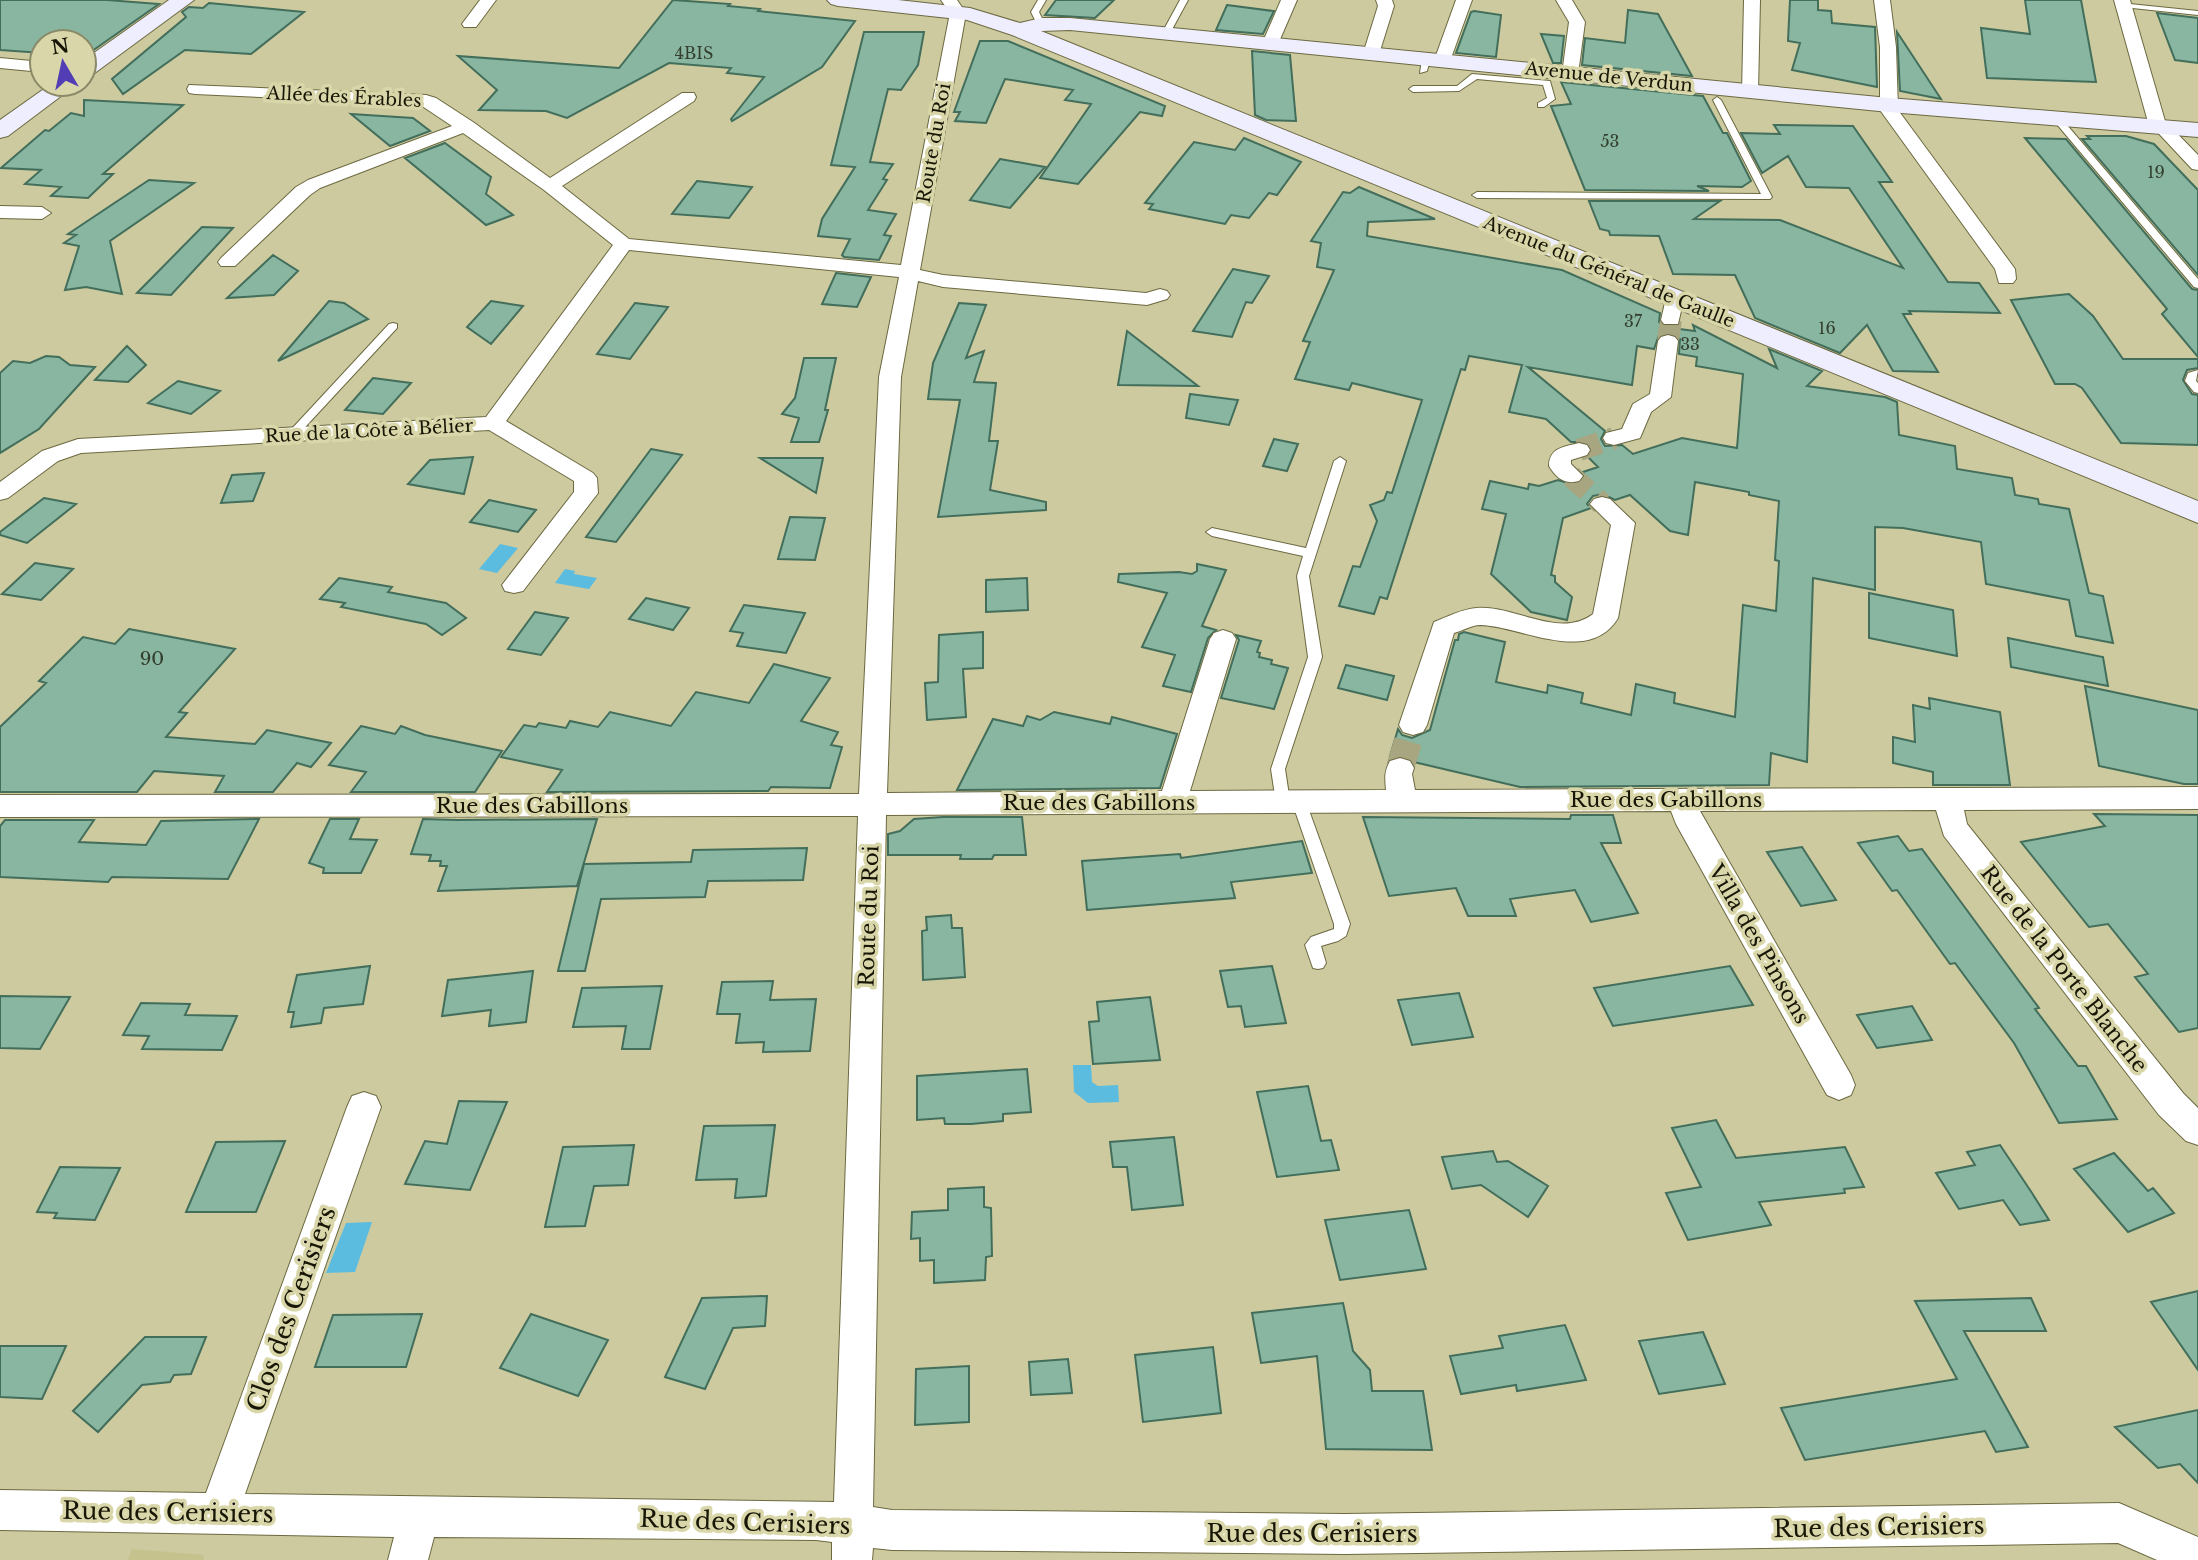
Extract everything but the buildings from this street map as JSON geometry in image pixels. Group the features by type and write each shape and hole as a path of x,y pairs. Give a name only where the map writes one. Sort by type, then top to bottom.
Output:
{"street":[{"path":"98,60 183,0"},
{"path":"470,24 488,0"},
{"name":"Avenue du Général de Gaulle","path":"838,0 953,6 980,16 1031,27 1413,185 1671,319 2198,513"},
{"path":"1270,44 1289,0"},
{"path":"1371,54 1386,6 1384,0"},
{"path":"1430,64 1464,0"},
{"path":"1564,0 1577,22 1570,74"},
{"path":"1750,92 1752,0"},
{"path":"1882,0 1888,47 1889,110 2005,269 2006,279"},
{"path":"2123,3 2161,128 2198,165"},
{"name":"Route du Roi","path":"852,1542 873,805 890,377 911,274 953,6"},
{"name":"Avenue de Verdun","path":"1031,27 1070,24 1371,54 1430,64 1570,74 2198,131"},
{"path":"0,63 28,66"},
{"name":"Allée des Érables","path":"195,89 420,99 430,102 550,186 624,244"},
{"path":"550,186 688,97"},
{"path":"0,131 46,98"},
{"path":"228,262 303,191 314,184 467,126"},
{"path":"0,212 42,213"},
{"path":"624,244 891,269 943,281 1147,299 1160,295"},
{"name":"Rue de la Côte à Bélier","path":"0,493 50,456 78,446 494,423 624,244"},
{"path":"1614,438 1632,433 1641,409 1660,397 1671,319"},
{"path":"494,423 584,478 588,487 514,585"},
{"path":"1571,476 1560,466 1560,456 1579,450"},
{"path":"1413,725 1443,628 1477,616 1563,633 1588,631 1605,618 1623,523 1602,505"},
{"path":"1172,803 1223,639"},
{"path":"1400,768 1398,774 1402,800"},
{"name":"Rue de la Porte Blanche","path":"1947,798 1954,828 2163,1094 2198,1130"},
{"name":"Rue des Gabillons","path":"0,806 873,805 1402,800 2198,798"},
{"name":"Villa des Pinsons","path":"1685,800 1686,816 1839,1086"},
{"name":"Clos des Cerisiers","path":"219,1512 364,1107"},
{"name":"Rue des Cerisiers","path":"0,1510 816,1520 852,1542 892,1530 1345,1534 2119,1523 2198,1557"},
{"path":"408,1560 419,1517"}],"lane":[{"path":"1031,27 1042,0"},
{"path":"1166,33 1184,0"},
{"path":"2123,3 2198,13"},
{"path":"1413,89 1459,88 1475,76 1547,83 1552,99 1541,105"},
{"path":"1477,195 1767,197 1717,100"},
{"path":"2058,120 2198,285"},
{"path":"291,436 393,326"},
{"path":"2198,373 2192,374 2190,381 2198,390"},
{"path":"1318,963 1313,946 1316,941 1341,932 1342,924 1278,769 1315,657 1303,576 1340,461"},
{"path":"1212,531 1310,553"}],"shaded area":[{"path":"132,1549 203,1555 204,1560 128,1560"}],"water":[{"path":"500,544 518,548 497,573 479,569"},
{"path":"565,569 575,571 574,574 597,578 589,589 555,583"},
{"path":"1073,1065 1091,1065 1092,1082 1098,1086 1118,1085 1119,1102 1088,1103 1074,1092"},
{"path":"372,1222 355,1272 326,1273 346,1223"}],"tunnel":[{"path":"1668,341 1671,320"},
{"path":"1579,450 1614,438"},
{"path":"1571,476 1602,504"},
{"path":"1400,768 1413,725"}]}
